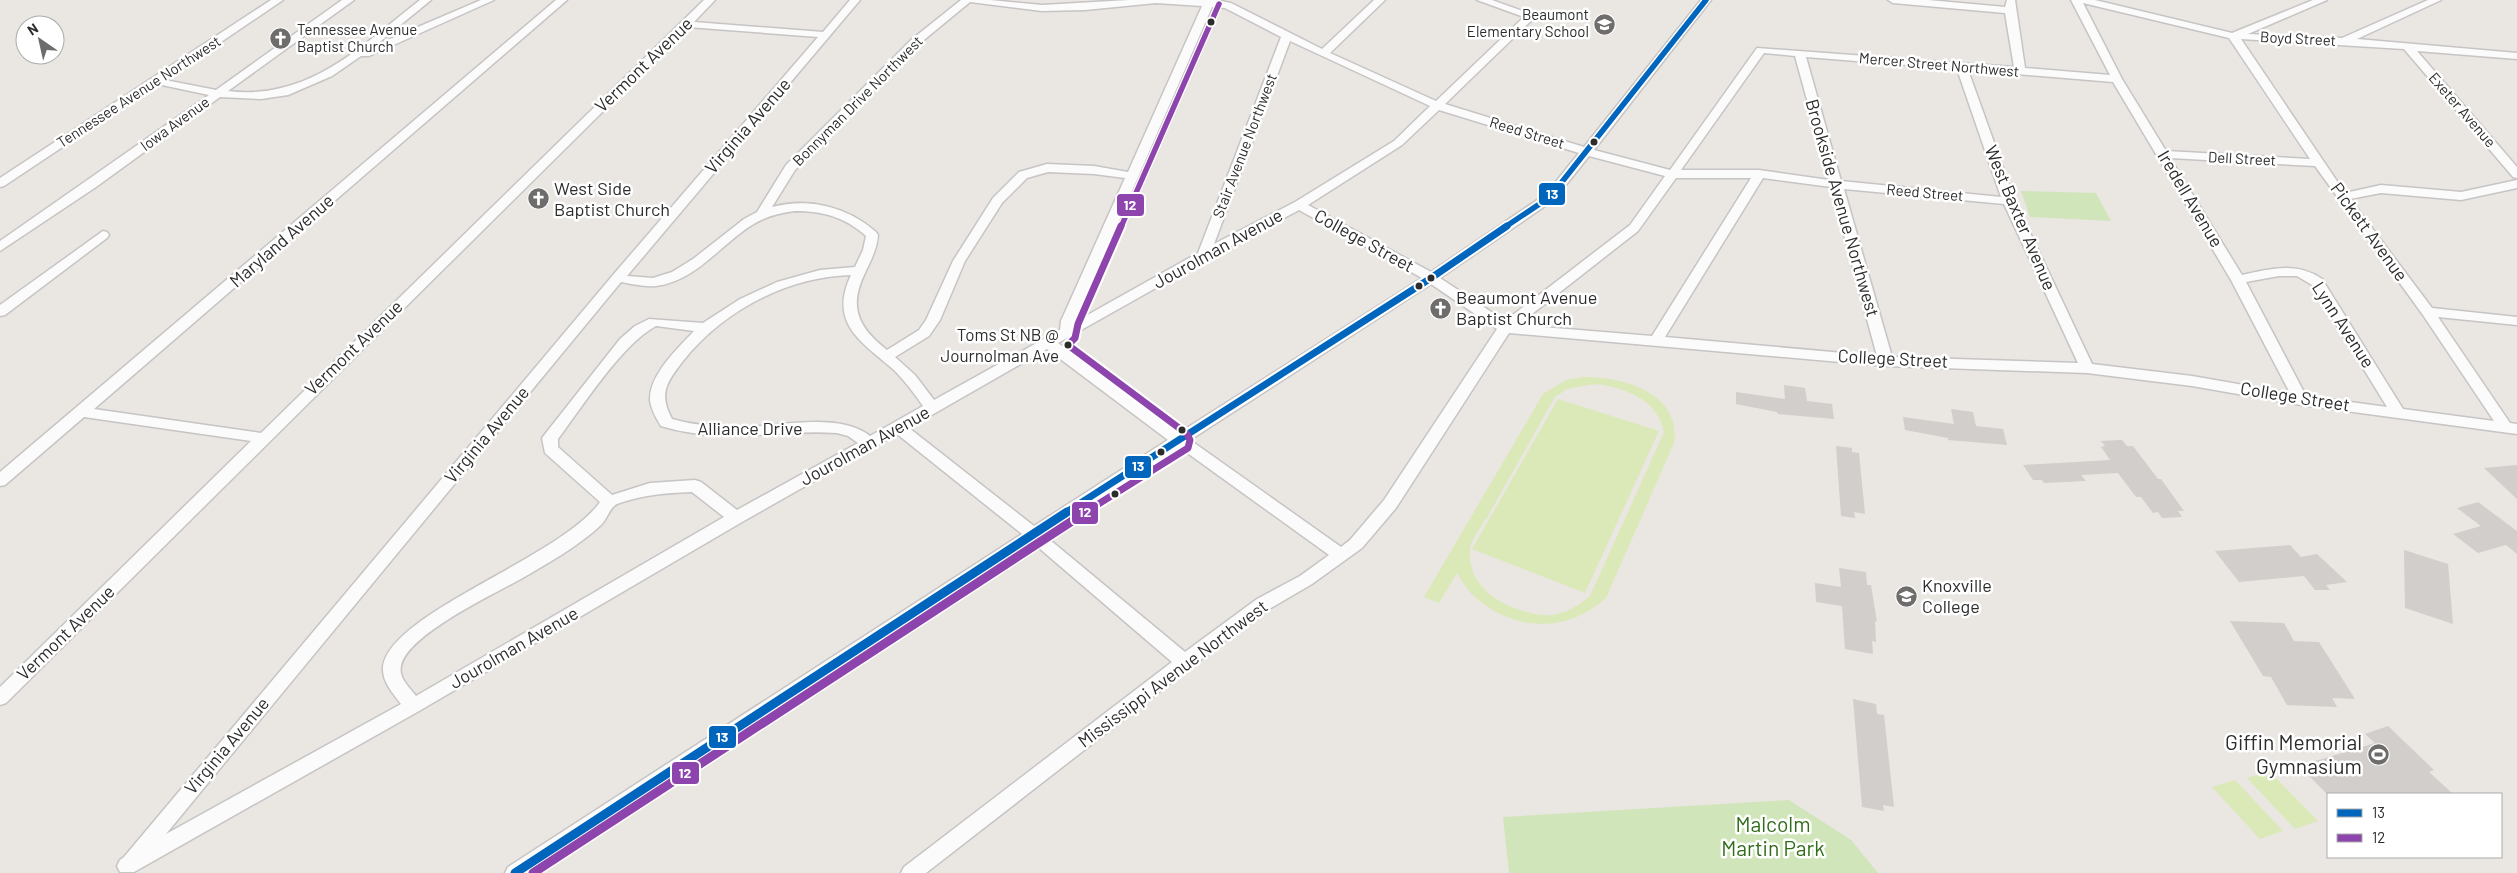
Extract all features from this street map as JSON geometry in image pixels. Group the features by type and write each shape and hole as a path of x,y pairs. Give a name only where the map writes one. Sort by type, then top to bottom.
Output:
{"street":[{"name":"Tennessee Avenue Northwest","path":"0,183 278,0"},
{"name":"Iowa Avenue","path":"0,247 92,184 349,0"},
{"path":"156,81 218,93 261,96 286,93 320,79 344,63 426,0"},
{"path":"344,63 489,0"},
{"name":"Maryland Avenue","path":"0,481 83,412 562,0"},
{"name":"Vermont Avenue","path":"0,698 710,0"},
{"name":"Virginia Avenue","path":"124,869 618,278 855,0"},
{"name":"Bonnyman Drive Northwest","path":"762,214 790,168 915,42 968,0"},
{"name":"Reed Street","path":"973,0 1008,7 1050,10 1155,0 1209,2 1227,5 1323,54 1438,106 1585,151 1672,174 1759,174 1834,184 2009,201"},
{"path":"1323,54 1380,0"},
{"name":"Jourolman Avenue","path":"124,869 413,706 736,518 1050,344 1204,255 1299,205 1398,143 1531,16 1482,0"},
{"path":"515,873 1034,534 1431,278 1550,197 1706,0"},
{"path":"1893,0 2011,5 2020,71"},
{"name":"Iredell Avenue","path":"2076,0 2117,79 2238,280 2301,400"},
{"name":"Boyd Street","path":"2082,0 2233,36 2343,41 2517,56"},
{"path":"2233,36 2296,5 2322,0"},
{"path":"2343,41 2436,0"},
{"path":"1066,334 1068,321 1209,2"},
{"path":"686,24 827,35"},
{"name":"Stair Avenue Northwest","path":"1204,255 1286,36"},
{"name":"Pickett Avenue","path":"2233,36 2342,197 2512,429"},
{"name":"Exeter Avenue","path":"2408,47 2517,174"},
{"name":"Mercer Street Northwest","path":"1761,50 1800,55 2117,79"},
{"name":"Mississippi Avenue Northwest","path":"911,873 1184,662 1263,604 1342,556 1356,544 1390,504 1505,328 1634,228 1761,50"},
{"name":"Brookside Avenue Northwest","path":"1800,55 1834,184 1886,361"},
{"name":"West Baxter Avenue","path":"1961,66 2009,201 2087,368"},
{"name":"Dell Street","path":"2163,154 2320,163"},
{"path":"887,356 924,333 934,320 959,261 996,201 1023,175 1047,168 1094,170 1132,176"},
{"path":"1656,341 1759,174"},
{"path":"2342,197 2381,189 2461,196 2517,184"},
{"name":"College Street","path":"1299,205 1431,278 1505,328 1886,361 2087,368 2192,381 2301,400 2512,429"},
{"path":"618,278 650,282 662,280 690,269 748,222 762,214 793,208 813,208 832,211 853,219 872,235 872,244 858,271 851,292 849,310 853,323 870,345 887,356 907,375 932,408"},
{"path":"0,312 103,235"},
{"name":"Alliance Drive","path":"858,271 831,271 789,282 731,310 706,328 661,379 658,404 666,422 692,430 752,432 824,428 849,431 860,436 869,444"},
{"name":"Lynn Avenue","path":"2238,280 2288,271 2312,276 2398,412"},
{"path":"2428,312 2517,321"},
{"path":"609,501 550,449 550,438 625,342 640,329 654,322 706,328"},
{"path":"1050,344 1180,441 1342,556"},
{"path":"83,412 263,438"},
{"path":"898,427 1034,534 1184,662"},
{"path":"413,706 393,679 392,666 400,651 418,631 450,610 540,560 596,520 609,501 650,489 695,486 736,518"}],"green space":[{"path":"2021,191 2096,193 2111,221 2030,217"},
{"path":"1598,377 1631,384 1659,400 1669,411 1674,426 1674,443 1606,598 1575,618 1541,624 1507,617 1491,609 1470,592 1457,573 1439,603 1424,597 1543,394 1566,380","holes":["1595,384 1629,392 1647,403 1655,411 1664,432 1590,596 1573,608 1557,614 1540,615 1510,606 1492,596 1478,581 1470,562 1472,542 1555,397 1567,389"]},
{"path":"1558,399 1659,431 1585,593 1472,549"},
{"path":"2269,771 2318,821 2295,829 2247,778"},
{"path":"2235,780 2283,831 2260,839 2212,787"},
{"name":"Malcolm Martin Park","path":"1789,800 1851,840 1878,873 1509,873 1503,817"}],"building":[{"path":"1784,385 1805,388 1807,401 1832,404 1834,419 1778,414 1777,412 1736,404 1736,392 1785,399"},
{"path":"1951,409 1973,412 1976,426 2003,429 2007,445 1948,440 1948,438 1905,430 1903,417 1954,424"},
{"path":"2122,440 2127,446 2133,446 2158,479 2161,479 2184,511 2178,511 2182,517 2162,518 2158,512 2153,513 2141,497 2136,497 2118,473 2081,475 2086,481 2044,483 2042,480 2033,480 2023,465 2110,460 2101,447 2105,446 2101,441"},
{"path":"1836,446 1852,448 1852,452 1859,453 1865,514 1854,512 1855,518 1841,516"},
{"path":"2517,465 2517,499 2484,468"},
{"path":"2478,502 2517,531 2517,554 2506,545 2478,553 2453,534 2481,526 2457,508"},
{"path":"2290,545 2301,557 2317,554 2347,582 2326,585 2330,590 2315,590 2304,576 2239,582 2215,551"},
{"path":"2404,550 2448,564 2453,624 2405,608"},
{"path":"1839,568 1866,572 1867,585 1871,585 1877,622 1875,621 1876,642 1872,641 1873,654 1845,649 1842,606 1816,602 1815,583 1841,587"},
{"path":"2230,621 2284,623 2294,641 2319,642 2355,699 2332,698 2337,707 2287,705 2271,677 2263,676"},
{"path":"1853,699 1876,704 1877,714 1884,715 1894,807 1883,805 1884,811 1862,807"},
{"name":"Giffin Memorial Gymnasium","path":"2388,726 2434,770 2429,772 2452,793 2327,794 2299,766 2375,743 2365,734"}],"transit line":[{"name":"13","path":"515,873 1033,534 1431,278 1550,197 1706,0"},
{"name":"12","path":"533,873 1038,542 1188,448 1190,440 1187,434 1068,345 1075,338 1078,324 1219,4"}],"place":[{"name":"Beaumont Elementary School","path":"1605,24"},
{"name":"Tennessee Avenue Baptist Church","path":"281,39"},
{"name":"West Side Baptist Church","path":"538,199"},
{"name":"Beaumont Avenue Baptist Church","path":"1440,308"},
{"name":"Toms St NB @ Journolman Ave","path":"1068,345"},
{"name":"Knoxville College","path":"1906,596"},
{"name":"Giffin Memorial Gymnasium","path":"2378,755"}]}
